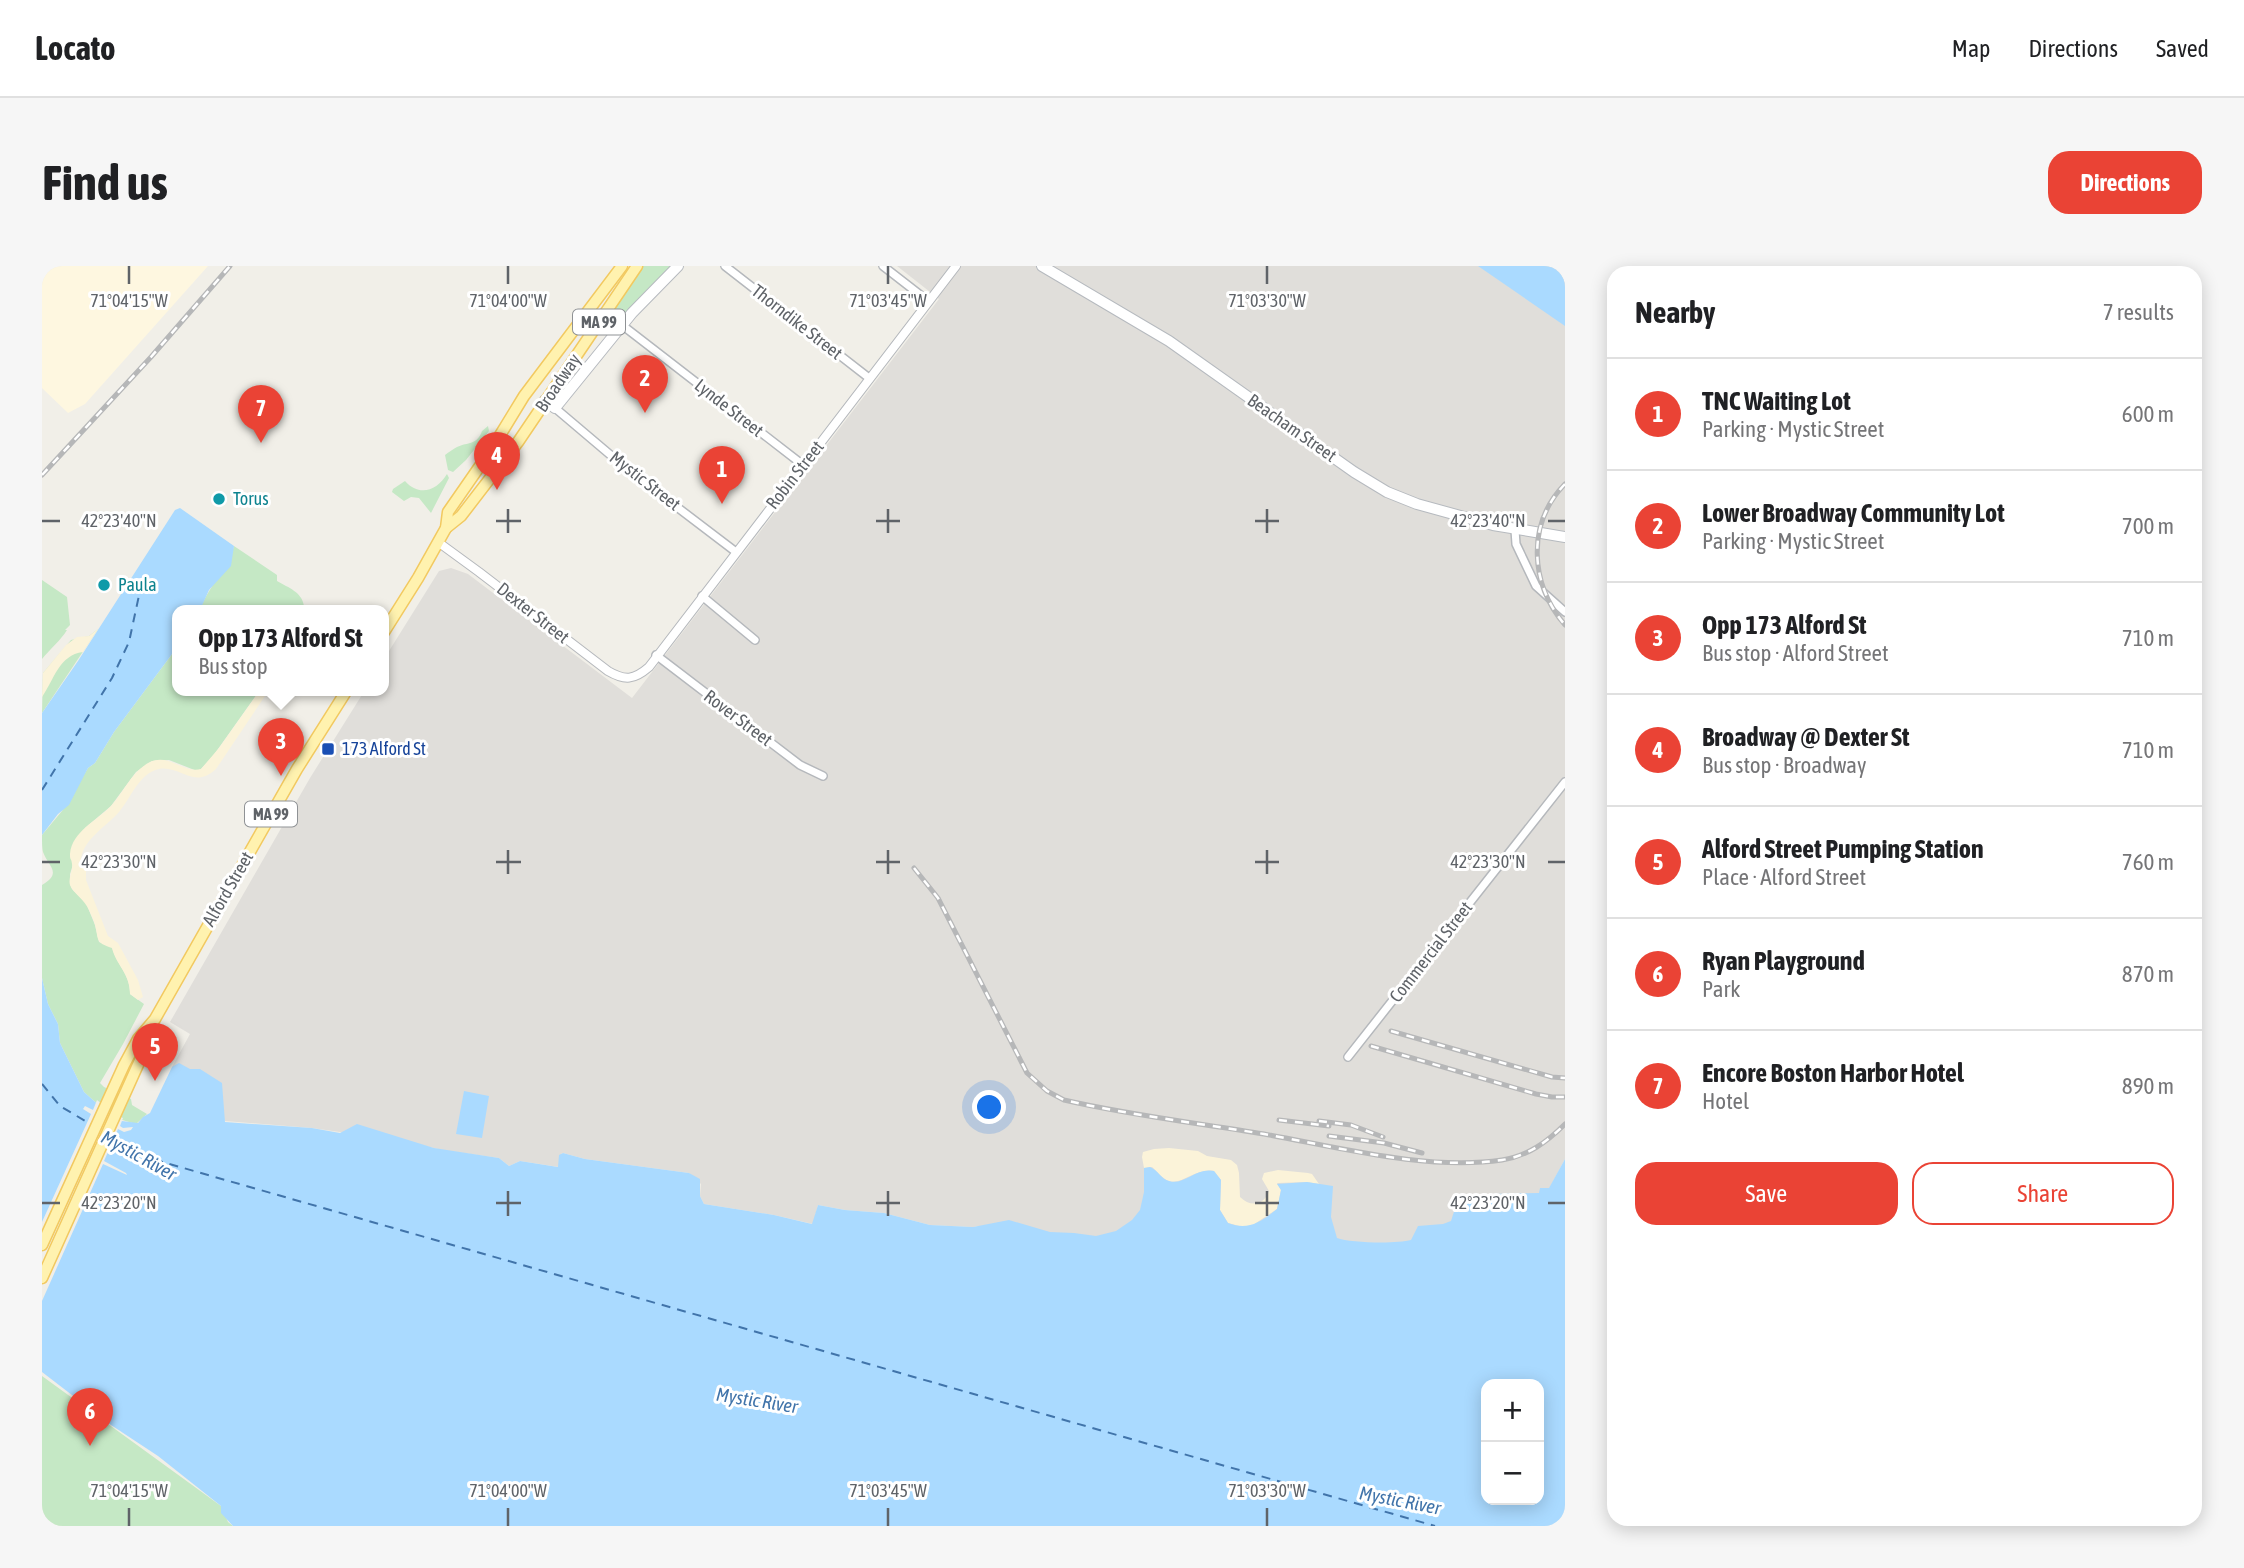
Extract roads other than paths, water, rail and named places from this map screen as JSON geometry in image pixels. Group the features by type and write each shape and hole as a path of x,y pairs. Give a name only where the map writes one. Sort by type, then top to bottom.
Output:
{"main road":[{"name":"Broadway","path":"446,528 448,512 524,396 622,266"},
{"name":"Broadway","path":"438,542 446,528 461,516 532,422 637,266"},
{"path":"545,400 555,408 622,325 678,266"},
{"name":"Beacham Street","path":"1042,266 1168,341 1387,492 1428,508 1515,530 1565,537"},
{"name":"MA 99","path":"389,624 438,542"},
{"name":"Alford Street","path":"42,1278 141,1058 155,1019 277,804 343,696"},
{"name":"Alford Street","path":"42,1245 124,1065 138,1039 155,1019"}],"street":[{"name":"Thorndike Street","path":"724,266 869,378"},
{"path":"883,266 929,301"},
{"name":"Robin Street","path":"630,679 649,667 956,266"},
{"name":"Lynde Street","path":"622,325 803,465"},
{"name":"Mystic Street","path":"555,408 627,469 736,552"},
{"path":"1515,530 1516,544 1536,586 1565,612"},
{"name":"Dexter Street","path":"438,542 608,671 619,678 630,679"},
{"path":"702,596 755,640"},
{"name":"Rover Street","path":"656,655 804,768 823,776"},
{"name":"Commercial Street","path":"1348,1057 1565,782"}],"water":[{"path":"1478,266 1565,266 1565,326"},
{"path":"180,508 234,546 231,566 209,590 202,605 172,605 172,654 114,732 95,763 88,768 69,805 58,814 42,835 42,713 175,510"},
{"name":"Mystic River","path":"42,978 48,1004 58,1024 60,1043 84,1092 112,1117 122,1121 138,1123 150,1113 172,1067 179,1063 190,1069 200,1069 222,1083 225,1122 312,1128 340,1133 357,1124 434,1148 499,1158 509,1166 520,1161 558,1167 559,1155 563,1153 585,1159 689,1173 700,1179 700,1196 704,1204 812,1224 818,1205 884,1213 930,1225 973,1227 1009,1220 1050,1232 1096,1236 1116,1231 1132,1220 1140,1210 1144,1192 1144,1168 1150,1167 1166,1180 1175,1182 1208,1170 1214,1171 1221,1180 1220,1210 1228,1223 1242,1226 1260,1221 1277,1209 1281,1190 1277,1184 1307,1182 1333,1186 1331,1217 1337,1238 1362,1242 1395,1242 1411,1240 1418,1226 1451,1221 1456,1208 1463,1203 1483,1200 1492,1194 1539,1193 1540,1188 1549,1188 1565,1159 1565,1526 233,1526 221,1513 221,1506 158,1456 111,1425 42,1372"},
{"path":"464,1091 489,1096 482,1138 456,1134"}],"railway":[{"path":"42,475 151,357 230,266"},
{"path":"1565,484 1552,500 1544,517 1537,554 1545,591 1553,609 1565,625"},
{"path":"914,868 938,898 1027,1073 1047,1091 1064,1100 1352,1151 1444,1162 1474,1163 1511,1158 1537,1147 1565,1124"},
{"path":"1391,1031 1552,1077 1565,1078"},
{"path":"1371,1046 1536,1094 1565,1097"},
{"path":"1279,1120 1329,1126"},
{"path":"1319,1121 1351,1125 1383,1137"},
{"path":"1329,1136 1384,1143 1422,1153"}],"place":[{"name":"Lower Broadway Community Lot","path":"645,413"},
{"name":"Encore Boston Harbor Hotel","path":"261,443"},
{"name":"Broadway @ Dexter St","path":"497,490"},
{"name":"Torus","path":"219,499"},
{"name":"TNC Waiting Lot","path":"722,504"},
{"name":"Paula","path":"104,585"},
{"name":"173 Alford St","path":"328,749"},
{"name":"Opp 173 Alford St","path":"281,776"},
{"name":"Alford Street Pumping Station","path":"155,1081"},
{"name":"Ryan Playground","path":"90,1446"}]}
